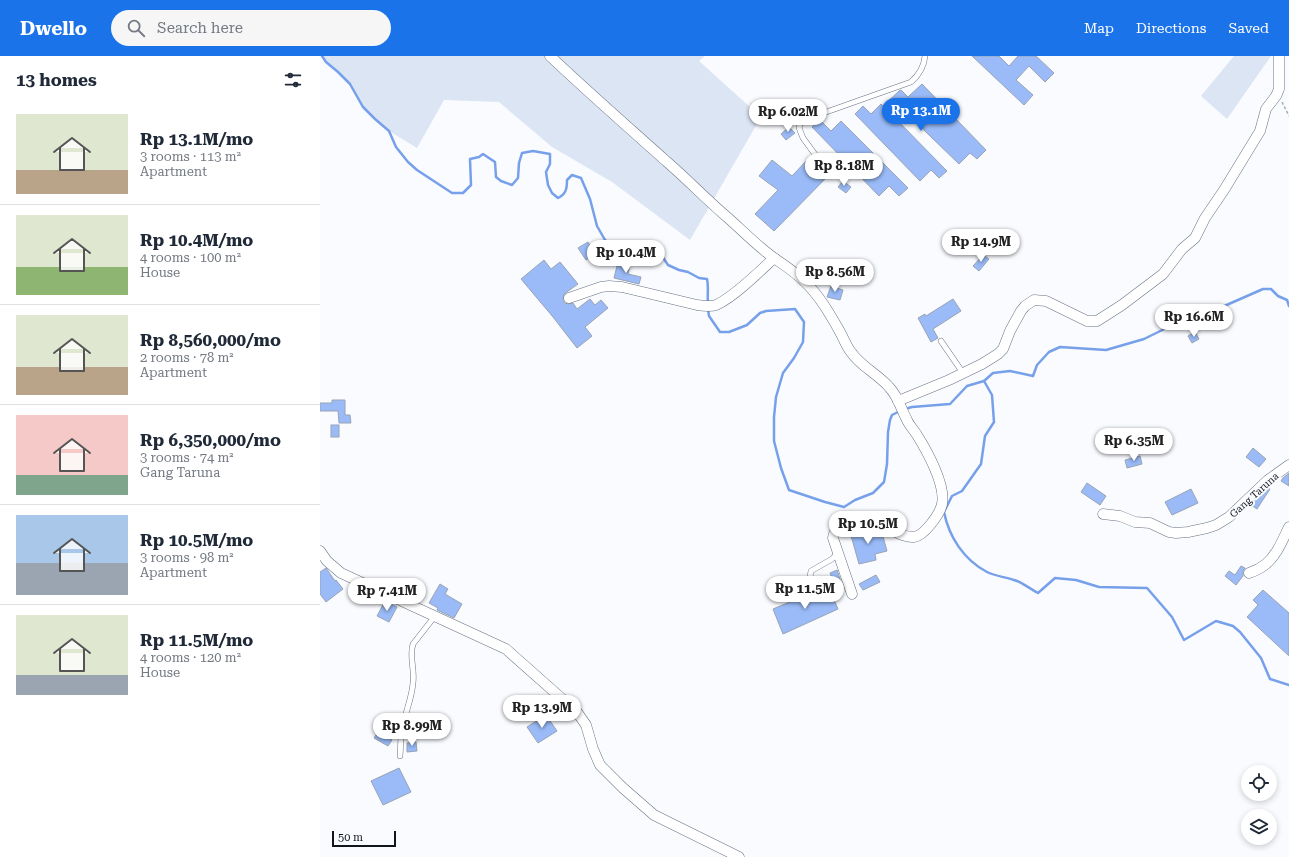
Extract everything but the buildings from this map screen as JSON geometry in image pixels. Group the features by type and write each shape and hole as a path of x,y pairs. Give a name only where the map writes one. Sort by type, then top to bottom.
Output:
{"street":[{"path":"550,56 584,89 774,258 801,278 814,292 832,318 851,352 858,361 888,385 907,420 923,445 939,483 942,498 940,508 923,533 914,537 909,537 876,525 858,524 842,527 836,530 833,538 852,594"},
{"path":"899,404 921,392 982,364 1001,352 1021,311 1025,306 1034,300 1046,301 1087,321 1097,321 1122,305 1163,274 1182,249 1195,238 1205,218 1260,131 1266,109 1278,93 1280,86 1279,56"},
{"path":"569,298 601,287 609,286 622,287 679,302 704,306 715,305 734,293 774,258"},
{"name":"Gang Taruna","path":"1103,514 1120,516 1136,522 1150,523 1176,533 1208,528 1229,517 1268,480 1289,465"},
{"path":"1249,573 1267,563 1277,549 1289,527"},
{"path":"320,551 327,561 341,573 506,649 577,712 586,725 593,749 600,765 614,780 654,815 739,857"}],"lane":[{"path":"825,168 803,138 799,128 800,122 911,82 922,69 925,56"},
{"path":"941,340 963,373"},
{"path":"788,591 803,590 808,588 811,584 809,574 811,571 832,559 838,553"},
{"path":"400,756 402,728 414,676 411,659 413,644 435,616"}],"path":[{"path":"1278,93 1289,116"}],"shaded area":[{"path":"322,56 705,56 699,61 761,117 690,240 612,182 552,147 499,102 444,100 417,148 387,130 374,119 363,106 350,84"},
{"path":"1234,56 1271,56 1227,119 1201,96"}],"waterway":[{"path":"322,56 326,62 350,84 363,107 389,131 396,147 408,162 417,170 452,193 463,193 471,185 470,159 479,157 483,154 495,162 496,177 501,181 512,185 518,178 519,163 522,153 533,151 550,154 550,164 546,172 548,185 552,193 558,198 564,193 567,180 572,175 581,178 590,199 597,226 605,240 619,253 623,259 643,249 658,250 668,265 688,272 699,278 707,279 708,304"},
{"path":"1289,306 1287,300 1278,296 1271,289 1263,289 1222,307 1193,315 1144,339 1106,350 1060,347 1049,352 1037,365 1033,376 1010,371 993,373 984,381 992,395 994,422 985,436 981,464 962,491 952,496 944,512 946,521 959,547 971,561 987,572 1017,581 1038,593 1055,578 1076,580 1099,587 1147,588 1172,617 1184,640 1216,621 1233,626 1240,632 1261,658 1270,679 1289,685"},
{"path":"708,309 709,316 720,332 729,332 747,325 760,313 766,311 795,309 804,322 803,342 783,373 776,397 774,417 774,441 781,468 789,490 844,507 855,500 873,493 884,482 887,464 890,420 892,415 900,411"},
{"path":"905,409 912,407 950,404 967,386 984,381"}]}
